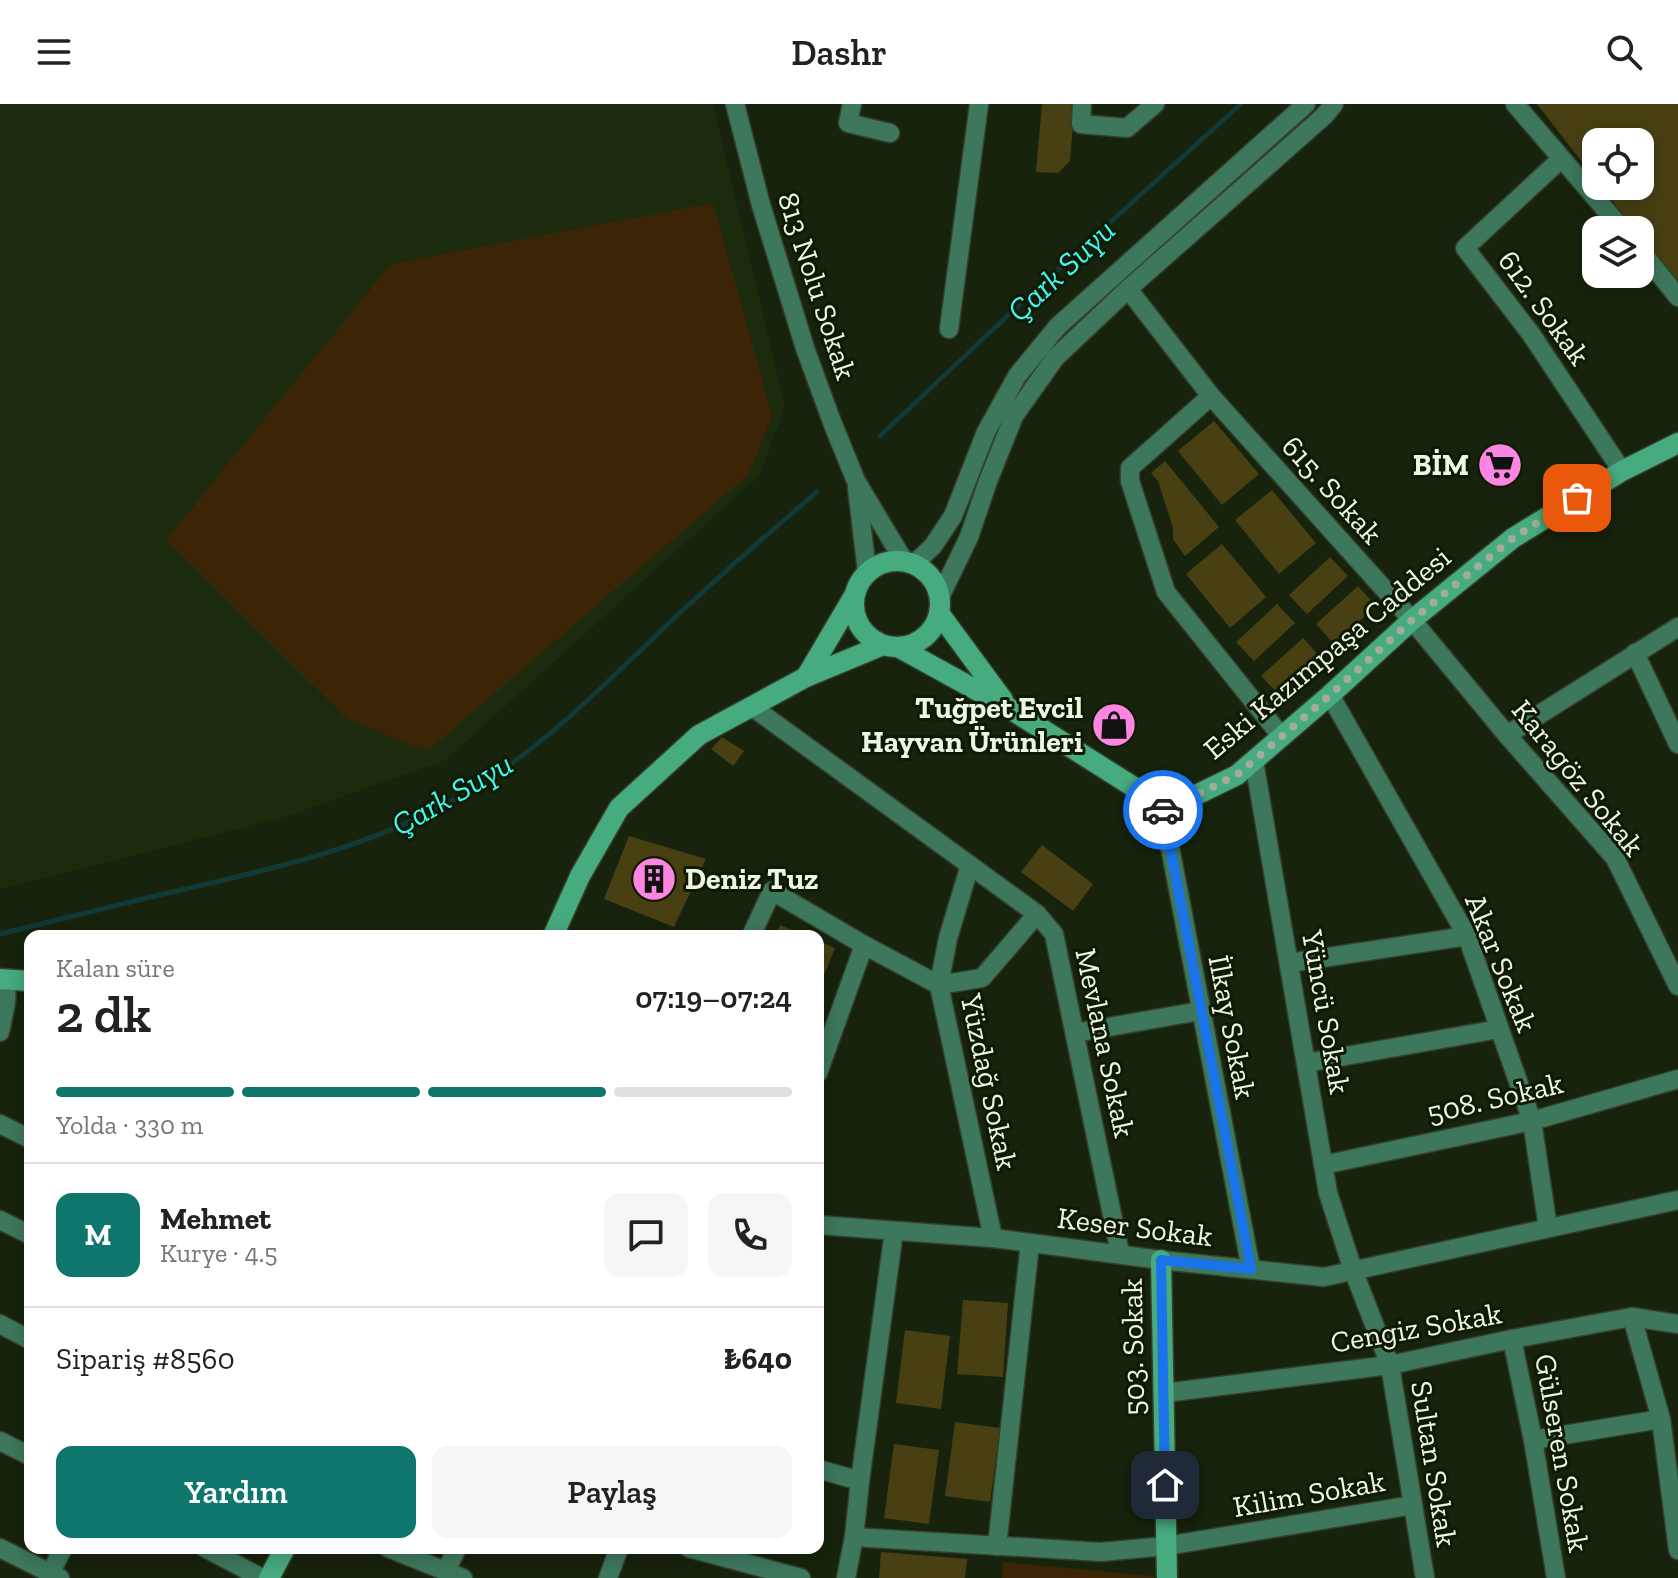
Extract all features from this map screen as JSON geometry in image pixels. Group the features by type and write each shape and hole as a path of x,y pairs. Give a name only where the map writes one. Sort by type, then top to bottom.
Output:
{"street":[{"name":"813 Nolu Sokak","path":"735,104 761,205 805,348 856,481"},
{"path":"852,104 848,123 890,133"},
{"path":"949,329 979,104"},
{"path":"1082,104 1081,124 1127,128 1155,104"},
{"path":"909,563 933,546 953,516 986,432 1017,376 1058,326 1306,104"},
{"path":"556,930 580,876 619,808 699,735 806,677 890,646 912,644 924,637 933,626 1014,416 1055,358 1334,104"},
{"path":"1515,104 1611,216"},
{"name":"612. Sokak","path":"1561,159 1465,248 1531,334 1622,471"},
{"path":"1654,267 1678,297"},
{"name":"615. Sokak","path":"1128,289 1211,396 1412,620"},
{"path":"1211,396 1130,468 1130,481 1166,592 1282,737"},
{"name":"Eski Kazımpaşa Caddesi","path":"890,646 1007,707 1140,791 1186,800 1237,775 1412,620 1513,538 1622,471 1678,443"},
{"path":"856,481 909,563"},
{"path":"856,481 867,572"},
{"path":"806,677 859,583 867,572 878,565 891,561 909,563 926,573 935,585 939,606"},
{"path":"855,594 854,607 863,631 872,639 890,646"},
{"name":"Eski Kazımpaşa Caddesi","path":"939,606 1007,707"},
{"name":"Karagöz Sokak","path":"1412,620 1615,858 1673,963 1678,986"},
{"path":"1507,735 1678,627"},
{"path":"1635,653 1678,744"},
{"name":"Akar Sokak","path":"1330,695 1467,936 1532,1121 1548,1228"},
{"name":"Mevlana Sokak","path":"751,706 1037,914 1054,934 1120,1253"},
{"name":"Yüncü Sokak","path":"1254,761 1328,1193 1353,1270"},
{"name":"İlkay Sokak","path":"1160,795 1251,1269"},
{"path":"970,865 948,938 939,985 982,978 1037,914"},
{"name":"Yüzdağ Sokak","path":"754,930 772,891 939,985 993,1238"},
{"path":"1289,963 1467,936"},
{"path":"824,1056 864,945"},
{"path":"0,1032 6,1003 3,979 24,981"},
{"path":"1075,1033 1200,1011"},
{"path":"1306,1063 1499,1029"},
{"name":"508. Sokak","path":"1323,1165 1532,1121 1678,1079"},
{"path":"0,1124 24,1136"},
{"name":"Keser Sokak","path":"824,1225 993,1238 1324,1277 1678,1200"},
{"path":"0,1220 24,1232"},
{"path":"846,1578 894,1231"},
{"path":"997,1546 1030,1243"},
{"name":"503. Sokak","path":"1161,1260 1167,1578"},
{"name":"Sultan Sokak","path":"1353,1270 1390,1365 1425,1578"},
{"path":"1632,1317 1661,1419 1678,1550"},
{"name":"Cengiz Sokak","path":"1164,1393 1390,1365 1632,1317 1678,1324"},
{"path":"0,1324 24,1337"},
{"name":"Gülseren Sokak","path":"1512,1339 1556,1578"},
{"path":"1533,1440 1661,1419"},
{"path":"0,1441 24,1453"},
{"path":"824,1471 860,1481"},
{"name":"Kilim Sokak","path":"854,1537 1101,1552 1166,1546 1413,1505"},
{"path":"0,1548 55,1576 61,1554"},
{"path":"216,1554 262,1578"},
{"path":"269,1578 282,1554"},
{"path":"403,1554 455,1574 457,1554"},
{"path":"608,1578 617,1554"},
{"path":"711,1554 801,1578"}],"shaded area":[{"path":"0,104 713,104 785,407 759,476 446,760 285,817 0,889"},
{"path":"713,203 772,415 749,474 430,749 418,748 346,718 166,540 391,264"},
{"path":"1003,1562 1154,1576 1154,1578 1002,1578"}],"building":[{"path":"1042,104 1071,104 1074,110 1070,161 1058,173 1036,172"},
{"path":"1537,104 1678,104 1678,285 1654,255 1654,216 1624,216 1612,200 1654,200 1654,128 1582,128 1582,162"},
{"path":"1214,421 1259,474 1222,505 1178,451"},
{"path":"1165,461 1219,527 1185,556 1173,539 1173,528 1158,481 1151,473"},
{"path":"1272,490 1316,543 1279,574 1235,520"},
{"path":"1222,544 1266,597 1230,628 1186,574"},
{"path":"1330,557 1348,576 1307,614 1289,595"},
{"path":"1358,586 1376,606 1334,644 1316,624"},
{"path":"1277,604 1295,623 1254,661 1236,642"},
{"path":"1303,638 1320,657 1279,695 1261,676"},
{"path":"722,737 744,751 733,766 711,749"},
{"name":"Deniz Tuz","path":"629,836 706,859 674,927 604,899"},
{"path":"1042,845 1093,884 1073,911 1021,872"},
{"path":"824,943 835,948 824,975"},
{"path":"963,1300 1008,1303 1003,1377 957,1374"},
{"path":"905,1330 950,1336 941,1409 896,1403"},
{"path":"955,1422 1000,1428 990,1502 945,1496"},
{"path":"894,1444 939,1450 929,1524 884,1518"},
{"path":"881,1552 967,1559 965,1578 879,1578"}],"waterway":[{"name":"Çark Suyu","path":"880,436 1021,303 1241,104"},
{"name":"Çark Suyu","path":"0,934 318,856 432,812 496,775 548,735 817,492"}],"way so far":[{"path":"1163,810 1160,795 1186,800 1237,775 1412,620 1513,538 1577,498"}],"place":[{"name":"BİM","path":"1500,465"},
{"name":"Tuğpet Evcil Hayvan Ürünleri","path":"1114,725"},
{"name":"Deniz Tuz","path":"654,879"}],"route":[{"path":"1163,810 1251,1269 1161,1260 1165,1485"}]}
